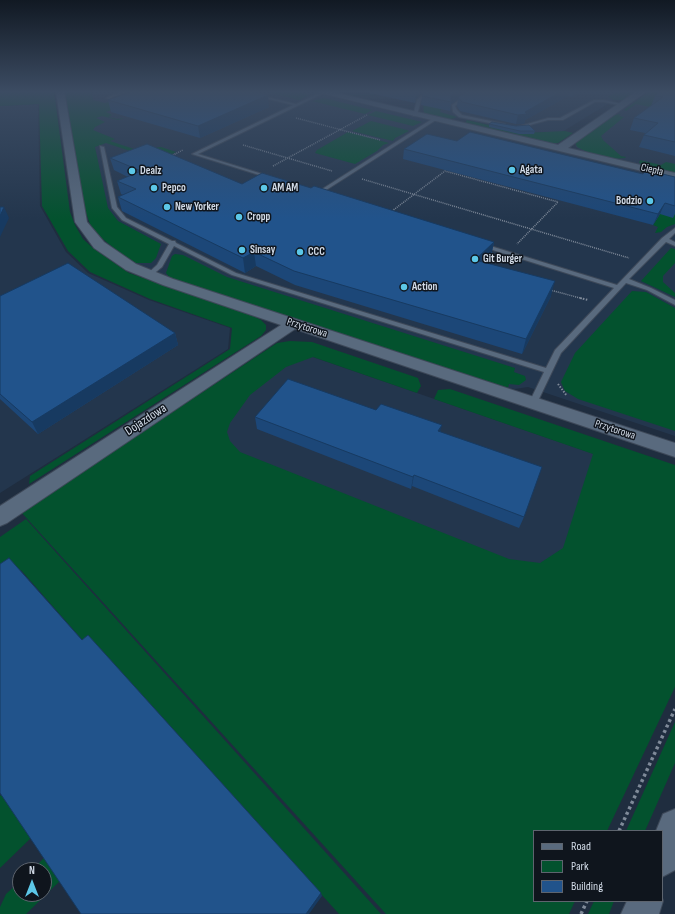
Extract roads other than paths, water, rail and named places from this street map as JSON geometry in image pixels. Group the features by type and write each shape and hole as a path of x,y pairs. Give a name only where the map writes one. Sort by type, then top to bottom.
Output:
{"main road":[{"path":"663,856 675,826"},
{"path":"640,914 645,902"}],"street":[{"name":"Przytorowa","path":"67,134 81,222 90,236 103,248 131,267 149,275 293,324 675,450"},
{"name":"Ciepła","path":"494,134 675,176"},
{"path":"559,149 582,134"},
{"name":"Ciepła","path":"629,165 675,180"},
{"name":"Dojazdowa","path":"0,517 293,324"}],"lane":[{"path":"237,134 194,154 278,180"},
{"path":"319,193 413,134"},
{"path":"102,147 114,207 124,219 173,242 234,274 548,371"},
{"path":"312,191 327,196"},
{"path":"533,403 558,352 664,239 675,230"},
{"path":"664,239 675,244"},
{"path":"149,275 160,266 173,242"},
{"path":"478,244 618,287"},
{"path":"625,280 655,291 675,302"}],"place":[{"name":"Agata","path":"512,170"},
{"name":"Dealz","path":"132,171"},
{"name":"Pepco","path":"154,188"},
{"name":"AM AM","path":"264,188"},
{"name":"Bodzio","path":"650,201"},
{"name":"New Yorker","path":"167,207"},
{"name":"Cropp","path":"239,217"},
{"name":"Sinsay","path":"242,250"},
{"name":"CCC","path":"300,252"},
{"name":"Git Burger","path":"475,259"},
{"name":"Action","path":"404,287"}]}
